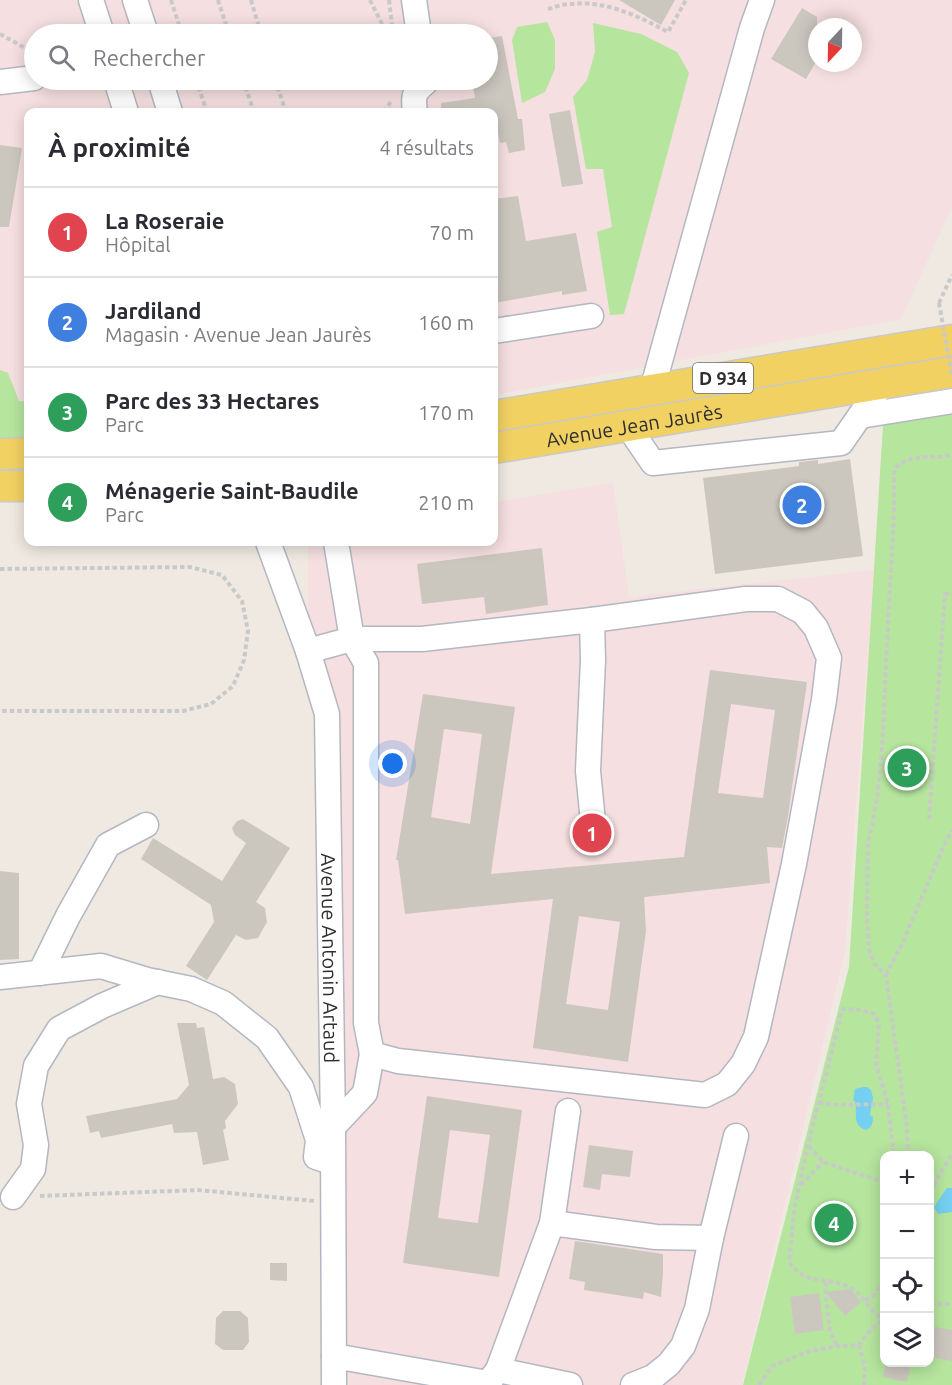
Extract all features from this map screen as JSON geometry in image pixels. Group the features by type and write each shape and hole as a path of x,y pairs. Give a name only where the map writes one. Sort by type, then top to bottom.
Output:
{"main road":[{"name":"Avenue Jean Jaurès","path":"498,415 952,340"},
{"name":"Avenue Jean Jaurès","path":"498,447 952,374"},
{"path":"0,454 24,453"},
{"path":"0,486 24,486"}],"street":[{"path":"91,0 99,24"},
{"path":"135,0 143,24"},
{"path":"414,0 418,24"},
{"path":"652,390 752,28 762,0"},
{"path":"0,82 24,79"},
{"path":"119,90 125,108"},
{"path":"163,90 169,108"},
{"path":"414,108 413,100 417,90"},
{"path":"498,330 591,316"},
{"path":"627,425 654,464 842,443 882,384"},
{"path":"860,416 952,401"},
{"name":"Avenue Antonin Artaud","path":"269,546 308,651 327,714 334,1385"},
{"path":"333,1127 365,1093 372,1054 366,1023 366,663 352,639 337,546"},
{"path":"308,651 352,639 422,639 592,620 746,599 778,599 803,612 816,628 829,658 824,700 794,864 756,1037 743,1064 728,1084 705,1095 398,1061 372,1054"},
{"path":"592,620 593,660 588,771 594,832"},
{"path":"40,973 68,916 108,845 146,825"},
{"path":"0,977 101,966 191,989 223,1004 267,1038 301,1087 318,1140 316,1156 333,1163"},
{"path":"13,1197 33,1169 36,1145 28,1104 36,1066 59,1029 102,1006 158,982"},
{"path":"491,1380 552,1222 568,1111"},
{"path":"633,1385 653,1377 669,1364 683,1346 697,1309 736,1136"},
{"path":"552,1222 656,1237 711,1239"},
{"path":"334,1356 491,1380 570,1385"}],"path":[{"path":"171,0 179,24"},
{"path":"218,0 226,24"},
{"path":"251,0 258,24"},
{"path":"370,0 382,24"},
{"path":"389,0 392,24"},
{"path":"548,9 569,4 591,3 636,15 668,32 686,0"},
{"path":"0,34 24,47"},
{"path":"199,90 206,108"},
{"path":"246,90 253,108"},
{"path":"278,90 285,108"},
{"path":"952,275 939,303 952,374"},
{"path":"908,1151 907,1128 886,975 876,964 869,950 868,842 879,792 883,736 894,474 896,466 906,460 943,457 952,454"},
{"path":"0,569 190,567 222,575 242,601 248,631 244,660 233,686 211,704 183,711 0,711"},
{"path":"928,819 945,594 952,594"},
{"path":"886,975 952,830"},
{"path":"880,1315 870,1308 853,1289 843,1284 814,1280 798,1273 789,1261 796,1203 843,1010 861,1010 874,1014 879,1023 876,1064 888,1104 894,1151"},
{"path":"819,1102 833,1105 888,1104"},
{"path":"809,1146 823,1162 880,1181"},
{"path":"934,1184 952,1154"},
{"path":"800,1186 823,1162"},
{"path":"13,1197 198,1190 332,1202"},
{"path":"826,1282 831,1331 837,1346"},
{"path":"865,1300 873,1296 880,1287"},
{"path":"934,1304 952,1304"},
{"path":"864,1385 865,1366 860,1345 871,1329 880,1321"},
{"path":"759,1385 772,1366 807,1352 837,1346 860,1345"}],"shaded area":[{"path":"0,0 952,0 952,207 901,319 498,394 498,108 24,108 24,438 0,439"},
{"path":"613,483 629,597 874,570 845,951 742,1385 349,1385 327,714 308,651 308,546 498,546 498,501"}],"green space":[{"path":"547,22 555,40 555,69 545,92 522,103 512,40 517,27"},
{"path":"593,23 641,34 677,52 689,73 624,314 610,315 597,232 612,227 603,169 586,169 573,97 587,80 595,52"},
{"path":"0,370 8,373 19,401 24,402 24,438 0,439"},
{"path":"952,404 952,1385 743,1385 849,967 884,410"}],"water":[{"path":"863,1087 871,1090 873,1098 870,1114 873,1116 872,1123 866,1130 858,1125 855,1101 853,1101 855,1089"},
{"path":"947,1188 952,1188 952,1212 938,1214 934,1207"}],"building":[{"path":"619,0 675,0 661,25"},
{"path":"802,8 817,17 808,18 808,72 810,72 806,79 771,59"},
{"path":"502,36 518,119 522,119 525,150 509,153 506,142 500,143 498,108 441,108 441,103 475,98 474,90 498,90 498,37"},
{"path":"570,110 583,184 562,187 549,114"},
{"path":"0,145 22,148 9,227 0,227"},
{"path":"518,196 526,241 576,233 587,291 562,295 562,291 498,302 498,198"},
{"path":"850,459 863,556 715,574 703,478 799,466 799,462 818,460 818,464"},
{"path":"542,548 548,605 486,614 484,597 422,604 417,564"},
{"path":"710,670 807,682 782,848 767,847 770,883 644,897 646,931 628,1062 533,1048 553,899 405,914 398,860 396,860 423,694 515,707 491,874 684,857","holes":["731,704 775,710 763,798 718,793","444,729 482,734 470,824 431,817","579,916 620,922 608,1010 566,1004"]},
{"path":"243,819 290,848 256,902 265,908 267,922 258,938 246,940 236,935 207,980 186,966 214,922 211,905 141,859 153,838 222,881 246,843 235,835 232,828 237,821"},
{"path":"0,871 19,873 19,959 0,960"},
{"path":"177,1023 196,1023 197,1028 204,1027 213,1079 224,1077 235,1084 238,1104 225,1121 226,1128 223,1130 229,1160 203,1165 197,1132 174,1133 172,1124 101,1138 99,1131 90,1133 86,1116 177,1099 189,1085"},
{"path":"427,1096 522,1110 499,1277 403,1263","holes":["450,1130 490,1135 478,1223 438,1218"]},
{"path":"589,1145 633,1151 630,1177 602,1174 600,1190 583,1187"},
{"path":"575,1241 663,1254 661,1297 644,1292 643,1299 584,1290 585,1282 569,1279"},
{"path":"270,1263 287,1263 287,1281 270,1280"},
{"path":"850,1289 861,1302 845,1316 825,1292"},
{"path":"819,1293 824,1330 795,1334 790,1297"},
{"path":"223,1311 240,1311 248,1318 249,1342 243,1350 223,1350 215,1344 216,1318"},
{"path":"934,1327 952,1330 952,1361 934,1358"},
{"path":"885,1367 910,1367 907,1382 883,1377"}],"place":[{"name":"Jardiland","path":"802,505"},
{"name":"Parc des 33 Hectares","path":"907,768"},
{"name":"La Roseraie","path":"592,833"},
{"name":"Ménagerie Saint-Baudile","path":"834,1223"}]}
